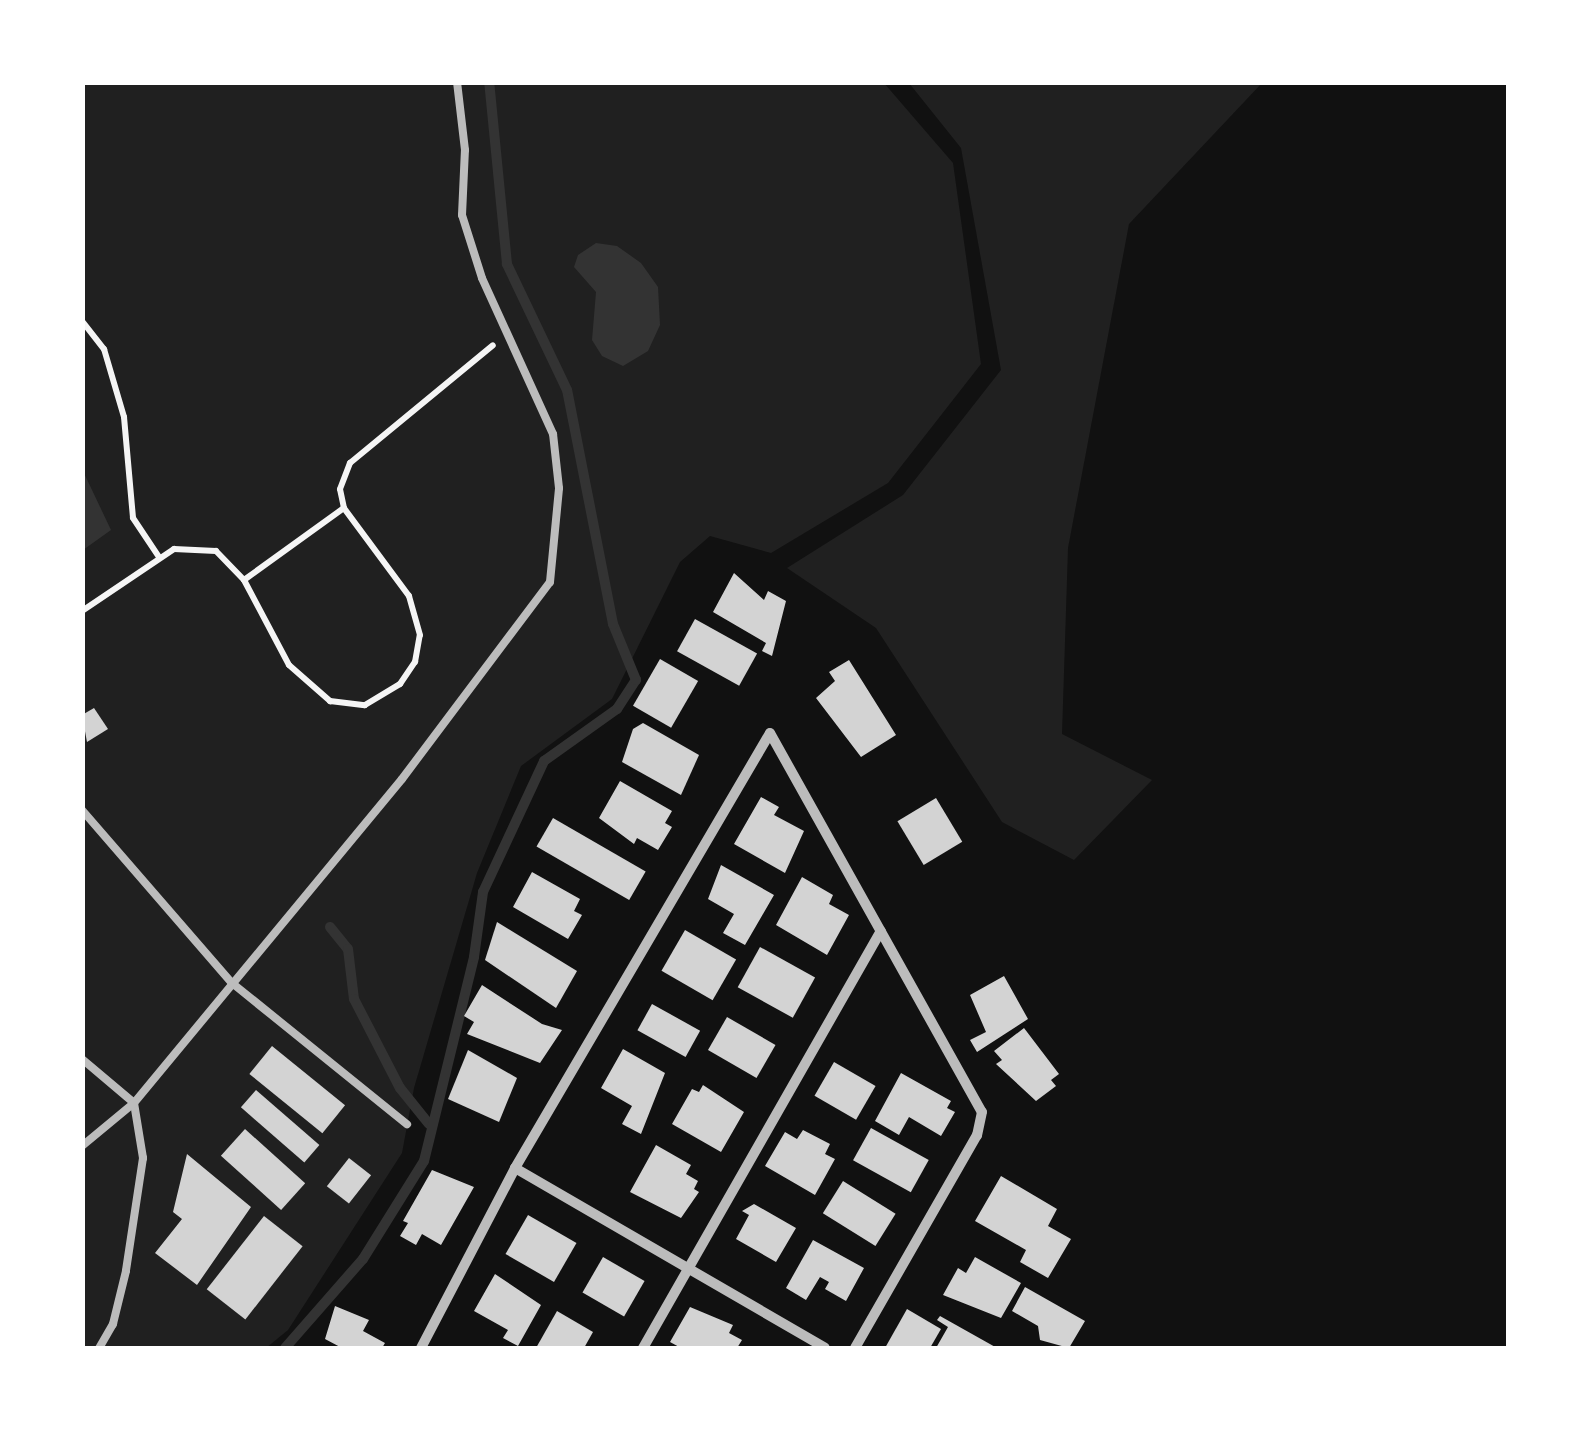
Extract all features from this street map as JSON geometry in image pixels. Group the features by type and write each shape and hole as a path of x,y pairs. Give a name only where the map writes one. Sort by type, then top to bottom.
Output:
{"street":[{"path":"421,1348 515,1168 770,733 982,1112 977,1135 855,1348"},
{"path":"643,1348 881,931"},
{"path":"515,1168 825,1348"}],"lane":[{"path":"82,1146 134,1103 414,764 550,582 559,488 553,434 507,333 462,215 465,150 457,82"},
{"path":"82,810 232,983 407,1124"},
{"path":"82,1059 134,1103 143,1158 126,1271 113,1324 99,1348"}],"path":[{"path":"82,321 104,349 124,417 134,518 159,557"},
{"path":"82,611 174,550 216,551 244,580 290,665 330,701 365,705 400,684 416,662 420,636 409,596 344,508 340,489 350,462 507,333"},
{"path":"244,580 344,508"}],"shaded area":[{"path":"82,83 884,83 953,163 981,364 888,483 771,553 710,536 680,562 612,699 521,766 477,873 414,1088 402,1153 288,1330 266,1348 83,1348"},
{"path":"909,83 1262,83 1129,224 1068,548 1062,734 1152,780 1074,860 1002,822 876,628 787,568 903,495 1001,370 961,148"},
{"path":"596,243 617,246 641,263 658,287 660,325 648,351 623,366 602,356 592,340 596,292 574,267 578,255"},
{"path":"82,469 111,530 83,550 82,550"}],"building":[{"path":"734,573 764,600 768,591 786,601 772,656 762,651 766,643 713,612"},
{"path":"695,619 757,653 739,686 677,651"},
{"path":"660,659 698,681 671,728 633,706"},
{"path":"849,660 896,735 861,757 816,698 835,681 829,672"},
{"path":"94,708 108,729 87,742 82,715"},
{"path":"643,723 699,755 681,795 622,762 633,729"},
{"path":"620,781 672,811 665,823 672,827 658,850 637,838 634,844 599,818"},
{"path":"761,797 779,807 774,815 804,831 785,873 734,844"},
{"path":"936,798 962,842 924,865 897,821"},
{"path":"553,818 646,871 629,900 536,847"},
{"path":"721,865 774,895 745,945 723,933 734,914 708,899"},
{"path":"532,872 580,899 574,911 582,915 568,939 513,907"},
{"path":"802,877 833,895 829,904 849,915 827,955 776,925"},
{"path":"497,922 577,971 556,1008 485,960"},
{"path":"685,930 736,959 713,1000 662,971"},
{"path":"760,947 815,978 793,1018 738,987"},
{"path":"1004,976 1028,1019 977,1052 970,1040 986,1032 970,995"},
{"path":"482,985 542,1024 562,1030 540,1063 467,1034 474,1022 464,1016"},
{"path":"652,1004 700,1031 686,1057 637,1030"},
{"path":"727,1017 775,1045 756,1078 708,1050"},
{"path":"1024,1028 1059,1074 1051,1080 1056,1086 1036,1101 996,1064 1002,1060 994,1051"},
{"path":"272,1046 345,1105 322,1133 249,1074"},
{"path":"623,1049 665,1073 641,1134 622,1124 632,1106 601,1088"},
{"path":"468,1050 517,1078 499,1122 448,1099"},
{"path":"834,1062 876,1086 856,1120 814,1096"},
{"path":"901,1073 951,1101 947,1108 955,1112 941,1136 909,1117 899,1135 875,1121"},
{"path":"703,1085 744,1112 721,1152 672,1124 692,1089 699,1092"},
{"path":"256,1090 319,1145 304,1162 241,1107"},
{"path":"871,1128 929,1160 911,1192 853,1160"},
{"path":"245,1129 305,1183 281,1210 221,1156"},
{"path":"803,1130 830,1144 825,1154 835,1159 815,1195 765,1166 785,1132 797,1139"},
{"path":"656,1145 691,1165 686,1174 698,1181 694,1189 699,1192 681,1218 630,1192"},
{"path":"187,1154 251,1207 197,1285 155,1253 182,1219 173,1212"},
{"path":"349,1158 371,1175 349,1204 327,1186"},
{"path":"432,1170 474,1187 441,1245 422,1234 416,1245 400,1236 408,1223 403,1221"},
{"path":"1001,1176 1057,1209 1048,1226 1071,1239 1048,1278 1020,1262 1026,1250 975,1221"},
{"path":"843,1181 896,1214 875,1246 823,1213"},
{"path":"754,1204 796,1228 776,1262 736,1239 749,1215 742,1211"},
{"path":"528,1215 576,1243 554,1282 506,1254"},
{"path":"264,1216 303,1246 245,1319 207,1289"},
{"path":"813,1240 864,1268 846,1301 825,1289 829,1282 820,1277 806,1300 786,1288"},
{"path":"603,1257 645,1281 624,1317 582,1293"},
{"path":"975,1257 1021,1283 1001,1318 943,1295 958,1268 966,1273"},
{"path":"495,1274 541,1305 518,1346 503,1338 508,1330 474,1311"},
{"path":"1025,1287 1085,1321 1069,1348 1040,1340 1038,1326 1012,1311"},
{"path":"335,1306 369,1320 363,1331 385,1343 382,1348 342,1348 325,1339"},
{"path":"690,1307 733,1325 729,1333 742,1340 737,1348 681,1348 670,1342"},
{"path":"907,1309 941,1329 930,1348 885,1348"},
{"path":"557,1311 593,1332 584,1348 536,1348"},
{"path":"940,1316 997,1348 936,1348 948,1327 937,1320"}],"waterway":[{"path":"285,1348 363,1259 424,1161 474,957 483,892 544,761 617,709 636,680 613,624 567,390 507,264 489,82"},
{"path":"330,927 348,949 354,999 400,1088 429,1124"}]}
